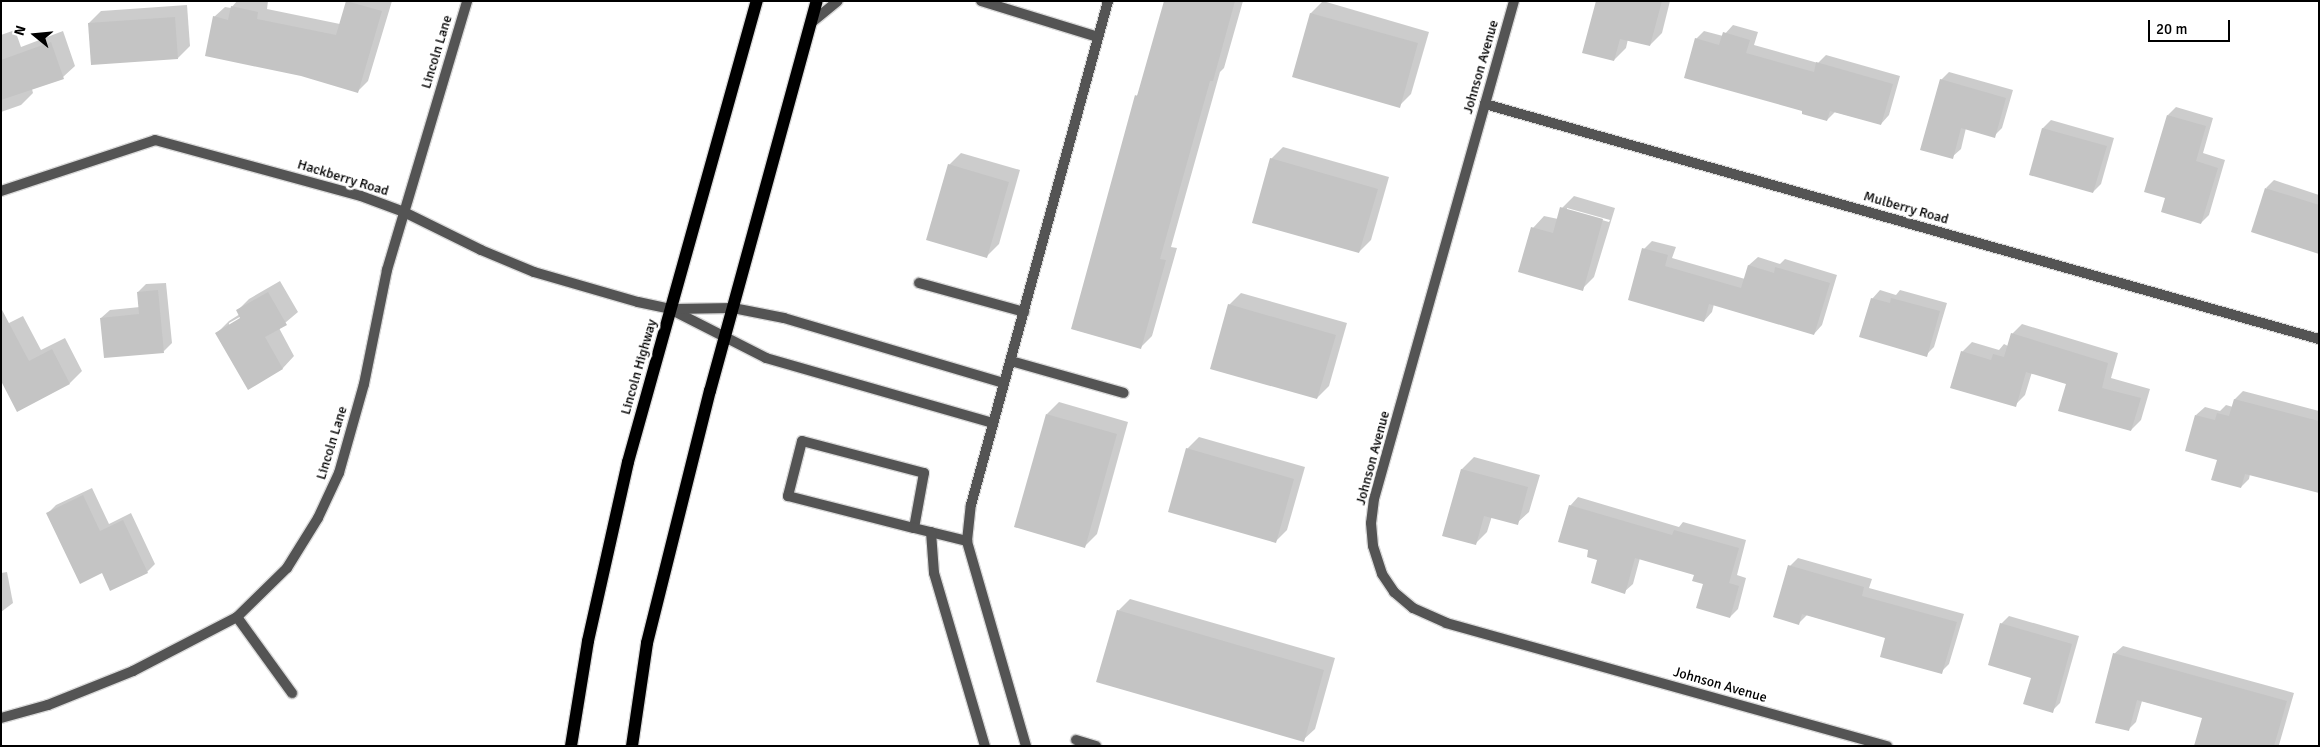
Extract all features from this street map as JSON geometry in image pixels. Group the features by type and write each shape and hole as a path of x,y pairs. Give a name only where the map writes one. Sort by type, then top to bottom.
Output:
{"main road":[{"name":"Lincoln Highway","path":"571,746 588,641 628,462 757,1"},
{"path":"632,746 647,643 725,337 817,1"}],"street":[{"name":"Lincoln Lane","path":"1,718 48,705 133,671 237,617 287,568 318,518 340,473 364,384 387,270 466,1"},
{"path":"812,22 838,1"},
{"path":"981,1 1098,36"},
{"path":"1026,746 967,541 971,505 1108,1"},
{"name":"Johnson Avenue","path":"1514,1 1374,499 1370,523 1373,546 1382,574 1394,592 1413,608 1446,623 1888,746"},
{"name":"Mulberry Road","path":"1485,104 2319,339"},
{"name":"Hackberry Road","path":"1,191 155,140 361,196 404,212 481,250 534,272 638,302 670,309"},
{"path":"919,283 1024,312"},
{"path":"670,309 733,308 784,318 1004,383"},
{"path":"670,309 766,358 993,423"},
{"path":"1010,361 1124,392"},
{"path":"914,528 924,473 802,441 788,496 914,528 967,541"},
{"path":"931,532 934,573 985,746"},
{"path":"237,617 292,693"},
{"path":"1076,740 1096,746"}],"building":[{"path":"346,1 382,11 358,93 301,76 205,56 213,16 228,20 231,6 258,12 257,19 336,35"},
{"path":"1164,1 1235,1 1213,81 1210,81 1160,259 1166,260 1141,349 1071,329 1135,95 1137,96"},
{"path":"1596,1 1662,1 1650,46 1620,39 1614,61 1582,53"},
{"path":"1310,13 1418,43 1400,108 1292,77"},
{"path":"175,17 178,59 91,65 88,23"},
{"path":"1723,32 1750,40 1746,53 1814,72 1816,62 1893,84 1881,125 1830,111 1827,121 1802,114 1802,111 1684,78 1695,38 1719,45"},
{"path":"51,42 64,79 1,100 1,60"},
{"path":"1940,79 2006,98 1995,138 1961,128 1953,159 1920,150"},
{"path":"2167,115 2206,126 2196,161 2218,168 2201,224 2161,212 2165,198 2144,192"},
{"path":"2042,128 2107,146 2093,193 2029,175"},
{"path":"1270,158 1378,189 1359,253 1252,223"},
{"path":"948,164 1009,182 987,258 926,240"},
{"path":"2265,188 2319,205 2319,254 2251,232"},
{"path":"1560,207 1603,219 1583,291 1518,272 1531,227 1553,233"},
{"path":"1642,248 1668,255 1665,266 1741,288 1748,265 1774,273 1775,267 1830,283 1814,335 1709,304 1704,322 1628,300"},
{"path":"158,290 164,353 104,358 100,318 139,314 137,292"},
{"path":"268,292 287,325 265,337 283,369 248,390 215,333 240,318 236,310"},
{"path":"1871,298 1890,303 1891,298 1940,311 1927,357 1859,337"},
{"path":"1228,304 1336,335 1317,399 1210,369"},
{"path":"1,308 29,361 52,349 70,384 17,412 1,381"},
{"path":"2011,333 2108,363 2102,388 2141,398 2131,431 2058,411 2066,384 2026,372 2016,407 1950,388 1961,351 1991,360 1993,354 2004,357"},
{"path":"2234,399 2319,421 2319,493 2245,474 2241,488 2211,480 2217,460 2185,451 2195,415 2215,420 2217,413 2229,416"},
{"path":"1046,414 1117,434 1085,548 1014,527"},
{"path":"1186,448 1294,479 1276,543 1168,512"},
{"path":"1461,469 1528,487 1518,525 1484,516 1476,545 1442,536"},
{"path":"83,495 100,531 123,520 148,573 110,591 102,573 80,584 46,513"},
{"path":"1569,505 1672,535 1674,530 1739,548 1729,583 1739,586 1730,618 1696,608 1703,584 1692,581 1694,575 1635,558 1625,594 1591,583 1597,560 1587,557 1588,550 1558,542"},
{"path":"1788,565 1864,587 1862,596 1957,622 1942,674 1880,657 1885,638 1802,614 1799,625 1773,617"},
{"path":"1117,610 1324,670 1304,742 1096,682"},
{"path":"2000,623 2072,644 2053,713 2023,704 2031,678 1988,665"},
{"path":"2113,653 2287,701 2274,746 2194,746 2202,718 2137,700 2129,731 2095,723"}]}
